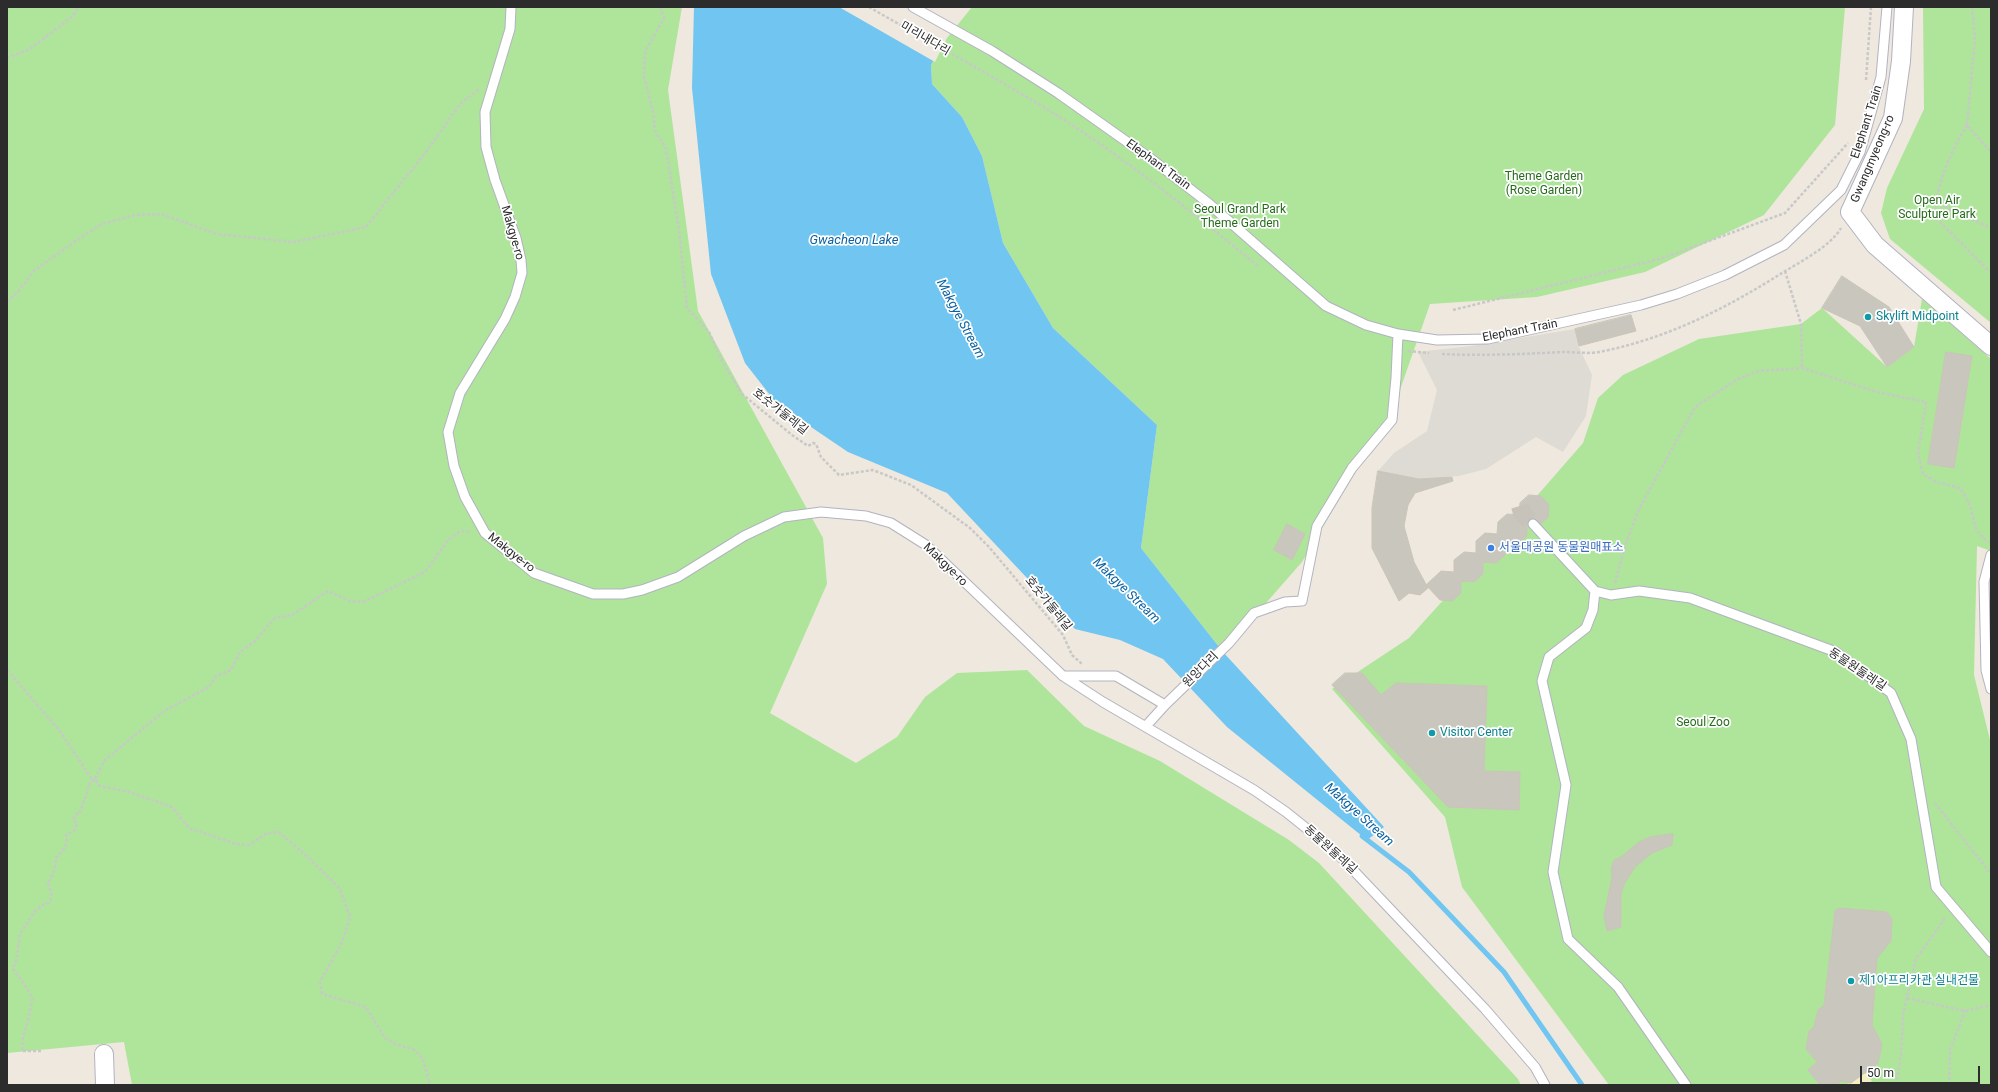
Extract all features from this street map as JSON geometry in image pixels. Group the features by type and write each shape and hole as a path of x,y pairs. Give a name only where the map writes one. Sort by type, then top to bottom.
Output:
{"street":[{"name":"Gwangmyeong-ro","path":"1904,7 1901,61 1893,118 1850,212 1875,245 1991,346"},
{"path":"104,1054 105,1085"}],"lane":[{"name":"Makgye-ro","path":"511,7 510,29 485,112 486,147 495,180 516,238 522,260 522,273 515,298 505,319 460,393 448,432 454,466 465,496 485,533 534,573 592,594 623,594 642,590 678,577 744,536 784,517 821,512 866,516 891,524 926,545 1063,676"},
{"name":"미리내다리","path":"913,7 992,51"},
{"name":"Elephant Train","path":"992,51 1058,93 1207,202 1326,306 1366,325 1398,334 1437,340 1488,339 1641,306 1677,294 1725,275 1784,245 1841,190 1860,152 1882,77 1887,7"},
{"path":"1397,351 1398,334"},
{"name":"원앙다리","path":"1146,726 1165,705 1229,643 1254,613 1285,602 1302,602 1317,526 1352,468 1392,420 1397,351"},
{"path":"1533,524 1595,591 1593,610 1586,628 1549,658 1542,681 1566,785 1553,872 1568,939 1618,986 1686,1085"},
{"path":"1991,555 1984,582 1986,670 1991,689"},
{"name":"동물원둘레길","path":"1595,591 1611,595 1639,591 1690,598 1836,652 1891,693 1911,738 1936,887 1991,952"},
{"path":"1063,676 1116,676 1165,705"},
{"name":"동물원둘레길","path":"1063,676 1103,702 1254,790 1286,812 1336,852 1485,1009 1535,1067 1545,1085"}],"path":[{"path":"7,58 30,49 73,16 78,7"},
{"name":"호숫가둘레길","path":"660,7 664,18 645,52 644,76 653,111 655,131 666,148 679,231 687,308 709,332 719,350 722,360 742,394 792,435 808,446 813,443 816,444 821,457 839,475 873,470 911,485 970,528 989,547 1063,635 1072,654 1094,676"},
{"name":"미리내다리","path":"869,7 981,71 1076,128 1133,168 1260,267"},
{"path":"1865,84 1871,7"},
{"path":"1972,7 1975,38 1967,125 1954,147 1936,200 1935,217 1991,273"},
{"path":"7,302 17,293 35,270 80,238 102,224 135,215 161,214 217,234 294,242 366,227 426,152 442,127 460,104 497,75"},
{"path":"1967,125 1991,152"},
{"path":"1453,310 1663,258 1785,213 1847,145 1850,138"},
{"path":"1936,200 1955,212 1991,228"},
{"path":"1439,354 1503,355 1598,352 1645,340 1694,323 1749,294 1837,236 1850,212"},
{"path":"1785,271 1801,324 1802,368"},
{"path":"1397,351 1432,353"},
{"path":"1611,595 1626,543 1639,509 1695,408 1738,378 1759,372 1802,368 1878,392 1926,402 1918,454 1923,474 1936,482 1960,488 1969,502 1973,523 1980,536 1991,544"},
{"path":"40,1051 22,1050 23,1036 28,1021 32,999 28,990 13,969 16,961 20,934 35,911 51,899 52,893 48,884 55,869 56,858 67,842 66,835 75,830 77,824 73,820 73,817 76,814 79,814 88,790 88,785 94,780 104,761 164,711 209,687 216,676 231,670 240,652 254,642 275,618 292,615 328,591 350,601 363,602 425,572 448,540 460,532 485,533"},
{"path":"7,670 60,731 94,780 100,786 129,792 172,807 189,828 236,844 249,845 267,834 279,832 310,859 339,888 350,916 342,942 320,982 322,994 366,1007 385,1038 395,1044 415,1050 423,1059 430,1085"},
{"path":"1917,781 1991,874"},
{"path":"1896,1085 1903,1014 1916,959 1943,920 1956,909"},
{"path":"1906,998 1965,1011 1991,1005"},
{"path":"1949,1085 1950,1050 1965,1011"}],"green space":[{"path":"7,7 682,7 668,90 698,311 823,538 827,584 770,713 856,763 897,737 925,697 957,673 1027,670 1084,726 1160,761 1289,840 1319,863 1518,1079 1521,1085 132,1085 124,1042 7,1053"},
{"name":"Seoul Grand Park Theme Garden","path":"970,7 1845,7 1835,125 1764,215 1645,272 1537,297 1430,304 1394,407 1302,562 1223,652 1141,548 1157,425 1053,328 1003,243 982,156 962,117 932,84 931,65 945,37"},
{"name":"Open Air Sculpture Park","path":"1923,7 1991,7 1991,323 1890,239 1881,213 1887,188 1924,109"},
{"name":"Seoul Zoo","path":"1922,299 1991,359 1991,551 1977,546 1974,675 1991,744 1991,1085 1609,1085 1462,887 1445,817 1332,689 1409,638 1583,443 1598,398 1623,375 1699,339 1801,324 1822,308 1887,367 1914,347"}],"sand":[{"path":"1865,1073 1872,1081 1865,1085 1841,1085 1851,1083"}],"shaded area":[{"path":"1575,329 1579,347 1592,375 1586,416 1563,452 1536,437 1486,469 1459,476 1419,479 1378,471 1394,453 1427,431 1437,390 1418,352 1471,346"}],"water":[{"name":"Gwacheon Lake","path":"694,7 970,7 945,37 931,65 932,84 962,117 982,156 1003,243 1053,328 1157,425 1141,548 1223,652 1384,827 1367,840 1227,727 1163,659 1120,640 1075,629 947,493 848,452 777,404 745,363 711,274 692,88"}],"pier":[{"path":"839,7 972,7 947,38 935,62"}],"building":[{"name":"Skylift Midpoint","path":"1842,276 1889,307 1914,347 1887,367 1860,326 1822,308"},
{"path":"1631,315 1636,331 1579,346 1575,329"},
{"path":"1946,352 1972,356 1954,468 1928,464"},
{"path":"1378,471 1419,479 1452,477 1453,481 1415,493 1408,505 1404,526 1414,562 1428,588 1420,595 1409,593 1399,601 1372,548 1372,508"},
{"name":"서울대공원 동물원매표소","path":"1529,495 1541,496 1549,505 1548,517 1541,524 1535,518 1529,519 1527,523 1527,536 1518,544 1506,543 1505,555 1496,563 1483,562 1483,574 1474,582 1461,581 1461,593 1452,601 1440,600 1426,585 1441,571 1454,572 1454,560 1464,552 1476,553 1476,541 1485,533 1497,534 1498,522 1507,514 1519,515 1520,503"},
{"path":"1287,524 1305,534 1292,560 1274,550"},
{"name":"Visitor Center","path":"1345,673 1362,673 1381,695 1396,683 1487,686 1484,771 1520,772 1519,810 1448,807 1332,685"},
{"path":"1673,834 1672,845 1652,853 1635,867 1624,884 1621,894 1621,927 1607,931 1604,916 1612,877 1611,869 1614,860 1621,857 1639,842 1650,837"},
{"name":"제1아프리카관 실내건물","path":"1840,908 1887,912 1892,919 1891,941 1877,958 1872,1025 1882,1044 1878,1063 1851,1083 1841,1081 1836,1085 1820,1085 1808,1070 1817,1062 1806,1049 1809,1031 1814,1027 1818,1010 1824,1005 1835,911"}],"waterway":[{"name":"Makgye Stream","path":"1362,836 1409,872 1504,972 1582,1085"}],"tunnel":[{"path":"1520,506 1522,513 1533,524"}],"place":[{"name":"Skylift Midpoint","path":"1868,317"},
{"name":"서울대공원 동물원매표소","path":"1491,548"},
{"name":"Visitor Center","path":"1432,733"},
{"name":"제1아프리카관 실내건물","path":"1851,981"}],"park label":[{"name":"Theme Garden (Rose Garden)","path":"1544,184"}]}
